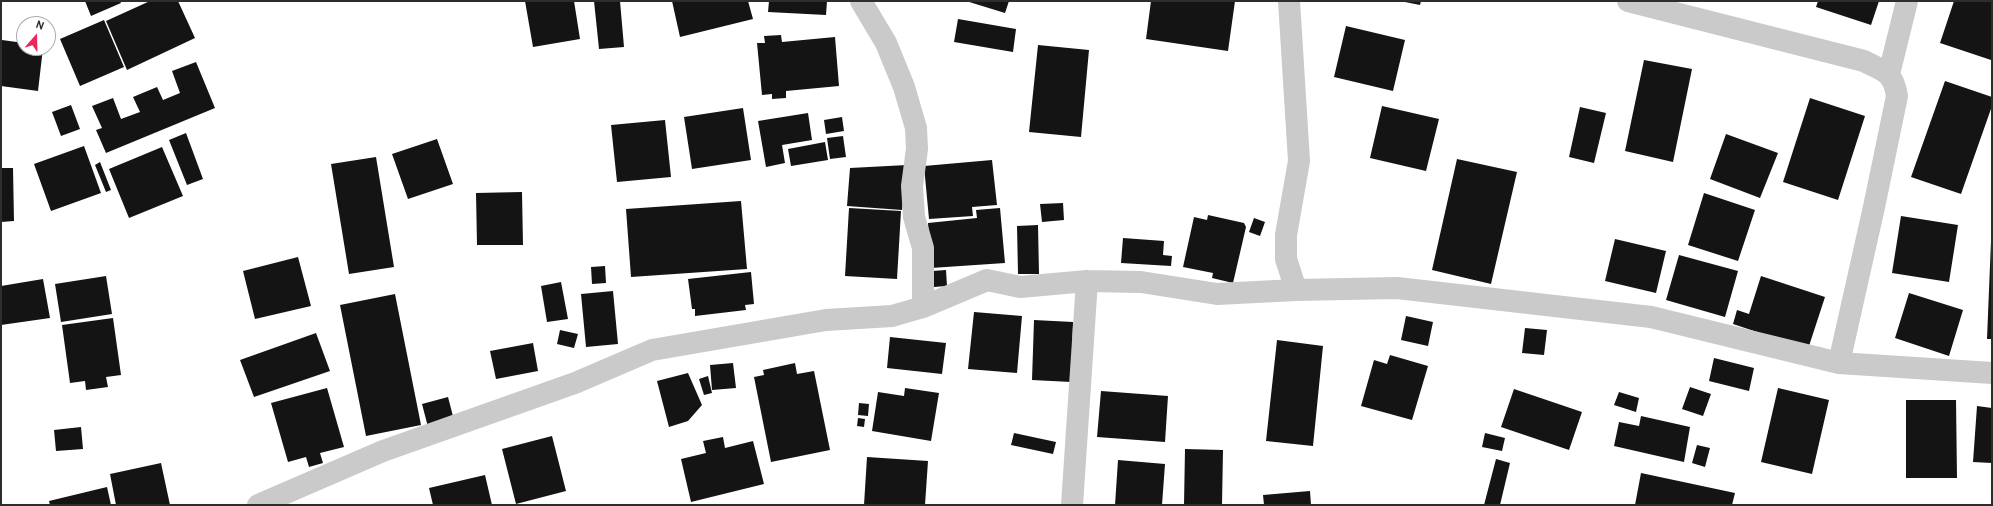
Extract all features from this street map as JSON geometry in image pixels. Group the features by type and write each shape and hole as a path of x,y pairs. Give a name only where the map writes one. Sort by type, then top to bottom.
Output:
{"street":[{"path":"861,1 886,43 904,87 916,128 918,149 912,186 914,217 923,248 923,307"},
{"path":"1289,1 1299,161 1286,235 1286,259 1296,290"},
{"path":"1628,1 1864,61 1889,74 1895,82 1897,96 1839,363"},
{"path":"1889,74 1907,1"},
{"path":"258,505 383,451 575,383 652,350 826,320 892,316 923,307 987,280 1020,287 1087,281 1141,282 1217,294 1296,290 1397,288 1651,317 1839,363 1992,373"},
{"path":"1072,505 1087,281"}],"building":[{"path":"85,1 120,1 121,3 91,16"},
{"path":"150,1 178,1 195,38 127,70 106,21"},
{"path":"525,1 574,1 580,39 533,47"},
{"path":"594,1 620,1 624,47 599,49"},
{"path":"672,1 748,1 753,19 680,37"},
{"path":"769,1 827,1 826,15 768,12"},
{"path":"966,1 1009,1 1005,13"},
{"path":"1151,1 1235,1 1228,51 1146,39"},
{"path":"1400,1 1421,1 1420,5"},
{"path":"1818,1 1879,1 1871,25 1816,7"},
{"path":"1954,1 1992,1 1991,60 1940,43"},
{"path":"958,19 1016,29 1013,52 954,42"},
{"path":"104,20 124,67 80,86 60,39"},
{"path":"1346,26 1405,40 1393,91 1334,77"},
{"path":"781,35 782,42 835,37 839,86 786,91 786,98 772,99 772,94 762,95 757,43 765,43 764,36"},
{"path":"2,40 16,42 16,56 42,56 38,91 1,86"},
{"path":"1038,45 1089,50 1081,137 1029,132"},
{"path":"1644,60 1692,69 1673,162 1625,151"},
{"path":"196,62 215,108 106,153 96,130 102,128 92,106 113,98 121,119 140,112 133,97 157,87 163,100 180,93 172,71"},
{"path":"1945,81 1992,97 1992,106 1961,194 1911,177"},
{"path":"1810,98 1865,116 1838,200 1783,182"},
{"path":"71,105 80,129 61,136 52,112"},
{"path":"1382,106 1439,119 1426,171 1370,158"},
{"path":"1580,107 1606,113 1594,163 1569,157"},
{"path":"743,108 751,160 692,169 684,117"},
{"path":"808,113 812,140 782,145 785,163 766,167 758,121"},
{"path":"842,117 844,131 826,134 824,120"},
{"path":"665,120 671,177 617,182 611,125"},
{"path":"186,133 203,179 187,185 169,140"},
{"path":"1726,134 1778,153 1760,198 1710,179"},
{"path":"843,136 846,157 830,159 827,138"},
{"path":"437,139 453,184 408,199 392,154"},
{"path":"825,142 828,160 791,166 788,149"},
{"path":"84,146 101,193 51,211 34,164"},
{"path":"162,147 183,196 129,218 109,169"},
{"path":"376,157 394,267 349,274 331,164"},
{"path":"1457,159 1517,172 1491,284 1432,270"},
{"path":"992,160 997,205 972,207 973,216 929,219 924,166"},
{"path":"100,162 111,190 106,192 95,165"},
{"path":"907,165 902,210 847,206 850,168"},
{"path":"1,168 13,168 14,221 1,222"},
{"path":"522,192 523,245 477,245 476,193"},
{"path":"1704,193 1755,210 1738,261 1688,245"},
{"path":"741,201 747,269 631,277 626,209"},
{"path":"1063,203 1064,220 1042,222 1040,204"},
{"path":"849,208 901,211 897,279 845,276"},
{"path":"1000,208 1005,263 931,268 928,223 977,218 976,210"},
{"path":"1208,215 1244,223 1246,227 1233,283 1212,278 1213,273 1183,267 1194,217 1207,220"},
{"path":"1901,216 1958,225 1949,282 1892,273"},
{"path":"1254,218 1265,222 1260,236 1249,232"},
{"path":"1038,225 1039,274 1018,274 1017,226"},
{"path":"1123,238 1164,241 1163,255 1172,256 1171,266 1121,263"},
{"path":"1615,239 1666,251 1656,293 1605,281"},
{"path":"1991,241 1992,339 1987,339"},
{"path":"1679,255 1738,271 1725,317 1666,300"},
{"path":"298,257 311,306 255,319 243,271"},
{"path":"605,266 606,283 592,284 591,267"},
{"path":"946,270 947,286 934,287 932,271"},
{"path":"751,272 754,304 745,305 746,310 695,316 695,309 692,309 688,279"},
{"path":"106,276 112,314 61,322 55,284"},
{"path":"1761,276 1825,297 1808,349 1733,324 1737,310 1749,314"},
{"path":"43,279 50,318 1,325 1,286"},
{"path":"561,282 568,319 547,322 541,286"},
{"path":"613,291 618,344 586,347 581,294"},
{"path":"1909,293 1963,310 1949,356 1895,338"},
{"path":"395,294 421,425 366,436 340,305"},
{"path":"974,312 1022,316 1017,373 968,369"},
{"path":"1406,316 1433,322 1428,346 1401,340"},
{"path":"113,318 121,375 106,377 108,387 86,390 85,381 70,383 62,325"},
{"path":"1034,320 1073,322 1071,382 1032,380"},
{"path":"1525,328 1547,330 1544,355 1522,353"},
{"path":"560,330 578,334 574,348 557,344"},
{"path":"316,333 330,371 254,397 240,360"},
{"path":"890,337 946,343 942,374 887,368"},
{"path":"1277,340 1323,346 1313,446 1266,441"},
{"path":"533,343 538,371 496,379 490,351"},
{"path":"1390,355 1428,366 1412,420 1361,406 1374,360 1387,364"},
{"path":"1714,358 1754,368 1749,391 1709,381"},
{"path":"733,363 736,388 712,390 710,365"},
{"path":"795,363 797,374 814,371 830,450 771,462 754,377 764,375 763,370"},
{"path":"688,373 702,405 688,421 669,427 657,381"},
{"path":"708,376 712,393 704,395 699,379"},
{"path":"1690,387 1711,394 1703,416 1682,409"},
{"path":"327,388 344,447 320,453 323,463 309,467 306,457 288,462 271,403"},
{"path":"905,388 939,393 931,441 872,431 878,392 904,396"},
{"path":"1778,388 1829,400 1812,474 1761,462"},
{"path":"1514,389 1582,412 1569,450 1501,427"},
{"path":"1101,391 1168,396 1165,442 1097,437"},
{"path":"1619,392 1639,398 1636,412 1614,405"},
{"path":"448,397 454,420 428,427 422,404"},
{"path":"1906,400 1956,400 1957,478 1906,478"},
{"path":"859,403 869,404 868,416 858,415"},
{"path":"1977,406 1992,408 1992,463 1973,462"},
{"path":"1641,416 1690,427 1684,462 1614,446 1619,422 1639,426"},
{"path":"858,418 865,419 864,427 857,426"},
{"path":"81,427 83,449 56,451 54,430"},
{"path":"1014,433 1056,442 1053,454 1011,445"},
{"path":"1485,433 1505,438 1502,451 1482,447"},
{"path":"552,436 566,491 516,504 502,449"},
{"path":"723,437 725,448 753,441 764,484 691,502 681,459 706,453 703,441"},
{"path":"1697,445 1710,448 1705,467 1692,463"},
{"path":"1185,449 1223,450 1222,505 1184,505"},
{"path":"867,457 928,461 925,505 864,505"},
{"path":"1496,459 1510,463 1500,505 1484,505"},
{"path":"1118,460 1165,464 1162,505 1115,505"},
{"path":"161,463 170,505 116,505 110,474"},
{"path":"1641,473 1735,493 1732,505 1635,505"},
{"path":"485,475 492,505 433,505 429,488"},
{"path":"107,487 111,505 50,505 49,501"},
{"path":"1310,491 1311,505 1264,505 1263,495"}]}
